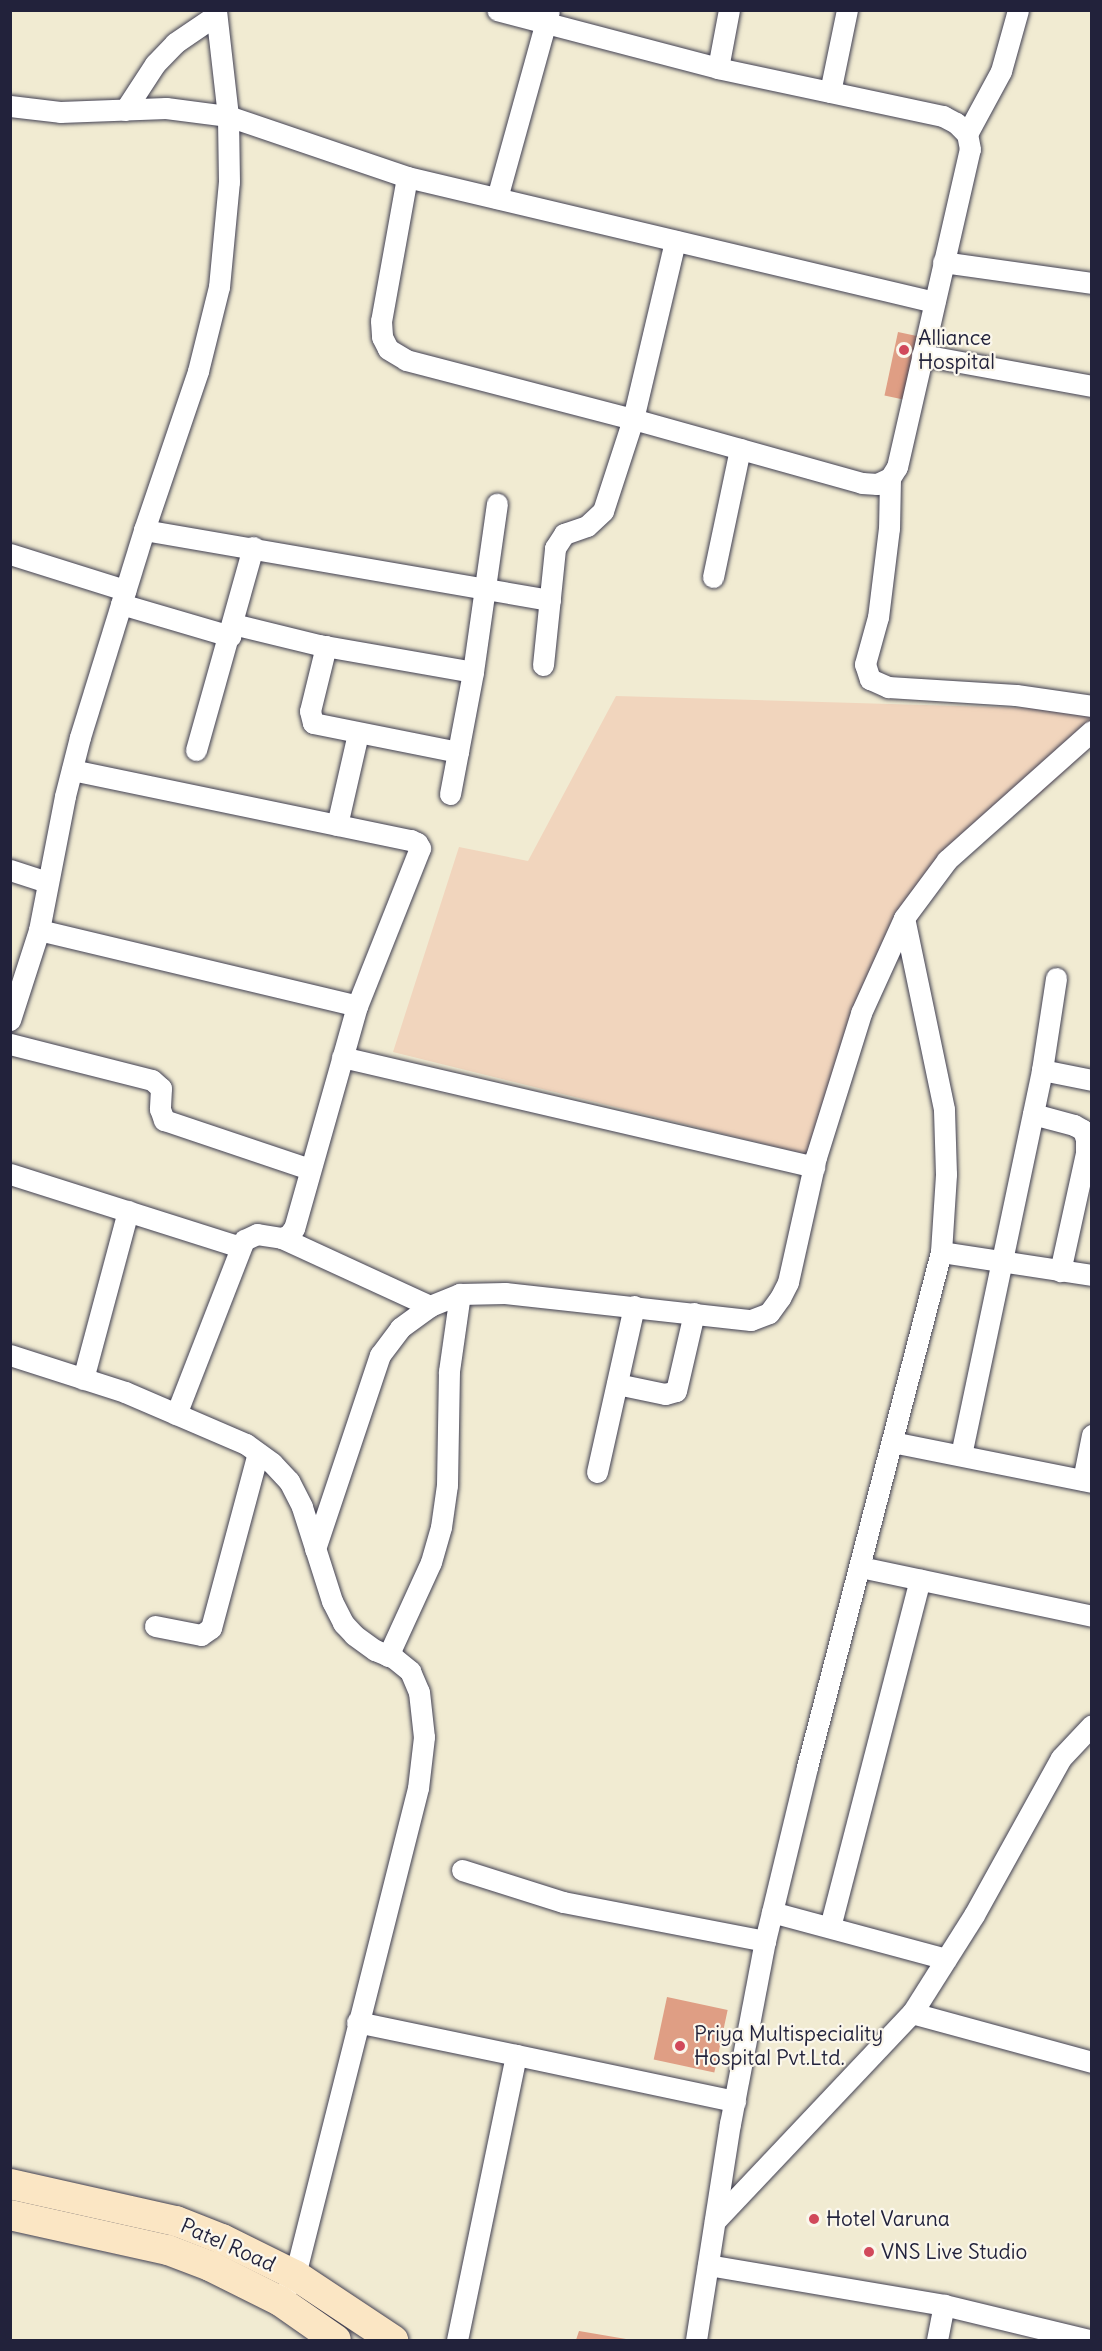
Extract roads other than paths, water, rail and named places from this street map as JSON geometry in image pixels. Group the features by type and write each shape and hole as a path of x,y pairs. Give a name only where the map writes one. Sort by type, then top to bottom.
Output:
{"street":[{"path":"406,177 381,321 382,337 388,349 406,360 633,419 862,483 878,484 890,478 897,467 970,149 967,134 956,123 943,116 718,68 548,18 497,10"},
{"path":"718,68 729,10"},
{"path":"830,92 847,10"},
{"path":"967,134 1001,71 1018,10"},
{"path":"11,1019 39,930 47,882 72,770 144,530 198,370 219,287 229,182 228,116 216,13 175,43 155,64 125,110"},
{"path":"497,198 548,18"},
{"path":"10,106 60,112 166,108 228,116 406,177 934,302"},
{"path":"543,665 558,542 564,534 594,521 603,511 633,419 675,241"},
{"path":"943,262 1092,283"},
{"path":"922,356 1092,386"},
{"path":"713,578 740,449"},
{"path":"890,478 889,528 878,616 865,664 870,679 888,687 1005,694 1092,706"},
{"path":"450,794 473,672 497,504"},
{"path":"144,530 253,546 550,600"},
{"path":"196,750 232,630 253,546"},
{"path":"10,554 123,597 232,630 473,672"},
{"path":"326,646 310,711 311,720 318,726 458,752"},
{"path":"315,1550 380,1355 400,1328 430,1306 460,1294 505,1293 751,1320 769,1313 788,1282 814,1167 841,1070 861,1013 904,918 947,860 1092,731"},
{"path":"337,825 358,733"},
{"path":"72,770 411,840 420,848 357,1006 294,1228 289,1235 282,1238"},
{"path":"10,870 47,882"},
{"path":"696,2340 735,2101 765,1941 941,1252 946,1174 944,1109 904,918"},
{"path":"39,930 357,1006"},
{"path":"961,1455 1004,1261 1042,1071 1056,978"},
{"path":"10,1044 152,1080 161,1088 161,1116 164,1120 310,1169"},
{"path":"342,1058 814,1167"},
{"path":"1042,1071 1092,1080"},
{"path":"1033,1114 1074,1125 1083,1130 1086,1139 1086,1153 1060,1270"},
{"path":"10,1174 240,1247"},
{"path":"83,1379 128,1211"},
{"path":"176,1414 240,1247 244,1240 257,1234 282,1238 430,1306"},
{"path":"941,1252 1092,1275"},
{"path":"388,1656 431,1562 441,1527 447,1485 449,1371 460,1294"},
{"path":"597,1472 634,1306"},
{"path":"617,1384 665,1394 676,1391 694,1313"},
{"path":"10,1355 125,1392 246,1444 258,1453 289,1481 302,1507 332,1601 343,1623 354,1635 410,1671 419,1692 424,1737 418,1788 357,2022 295,2275 280,2301"},
{"path":"892,1442 1087,1481 1092,1435"},
{"path":"155,1626 201,1635 211,1628 258,1453"},
{"path":"860,1567 1092,1616"},
{"path":"830,1927 920,1580"},
{"path":"715,2221 912,2013 974,1915 1060,1758 1092,1725"},
{"path":"462,1870 562,1902 765,1941"},
{"path":"772,1912 946,1959"},
{"path":"912,2013 1092,2062"},
{"path":"357,2022 735,2101"},
{"path":"457,2340 516,2055"},
{"name":"Patel Road","path":"10,2184 176,2221 222,2238 295,2275 376,2337"},
{"name":"Patel Road","path":"10,2215 168,2250 210,2266 280,2301 336,2340"},
{"path":"168,2250 176,2221"},
{"path":"708,2265 944,2305 1089,2340"},
{"path":"937,2340 944,2305"}],"place":[{"name":"Alliance Hospital","path":"904,350"},
{"name":"Priya Multispeciality Hospital Pvt.Ltd.","path":"680,2046"},
{"name":"Hotel Varuna","path":"814,2219"},
{"name":"VNS Live Studio","path":"869,2252"}]}
